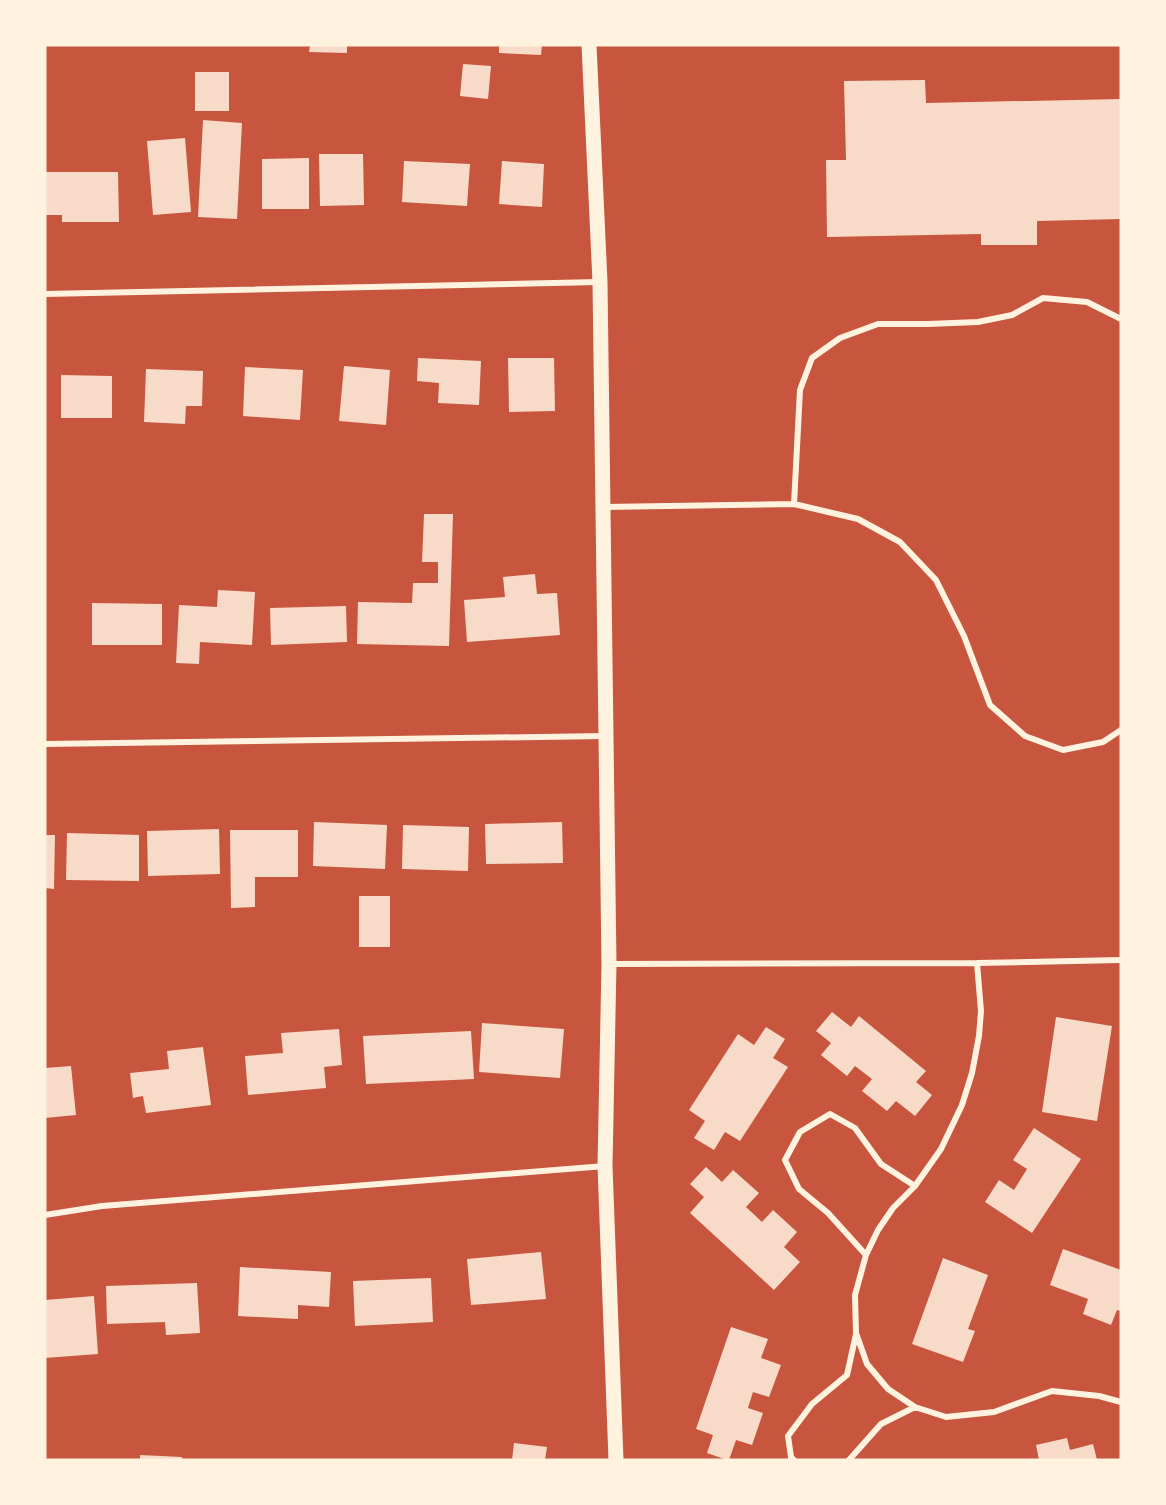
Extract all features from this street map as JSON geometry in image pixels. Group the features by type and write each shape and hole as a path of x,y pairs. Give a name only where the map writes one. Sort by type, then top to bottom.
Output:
{"main road":[{"path":"589,45 600,282 609,964 605,1166 616,1460"}],"street":[{"path":"45,294 600,282"},
{"path":"794,504 800,390 812,358 840,338 878,324 978,322 1012,315 1043,298 1087,302 1121,319"},
{"path":"603,507 794,504 858,519 900,542 936,580 964,636 990,705 1025,736 1063,750 1103,742 1121,730"},
{"path":"45,744 606,736"},
{"path":"609,964 977,963 1121,960"},
{"path":"794,1460 791,1457 788,1436 812,1404 847,1375 856,1333 855,1295 866,1255 878,1230 893,1208 915,1186 941,1149 962,1105 972,1073 979,1036 981,1011 977,963"},
{"path":"866,1255 828,1213 799,1189 785,1160 800,1132 830,1114 855,1128 881,1164 915,1186"},
{"path":"45,1215 102,1206 605,1166"},
{"path":"856,1333 867,1364 888,1389 915,1407 946,1417 994,1412 1052,1390 1099,1396 1121,1402"},
{"path":"849,1460 881,1424 915,1407"}],"building":[{"path":"310,45 347,45 347,53 309,52"},
{"path":"499,45 542,45 541,55 499,53"},
{"path":"463,64 491,66 488,99 460,96"},
{"path":"195,72 229,72 229,111 195,111"},
{"path":"925,80 926,103 1121,99 1121,219 1037,221 1037,245 981,245 981,234 827,237 826,160 846,160 844,81"},
{"path":"203,120 242,123 237,219 198,217"},
{"path":"185,138 191,212 153,215 147,141"},
{"path":"319,154 363,154 364,205 320,206"},
{"path":"309,158 309,209 262,209 262,159"},
{"path":"404,161 470,164 467,206 402,202"},
{"path":"502,161 544,164 542,207 499,204"},
{"path":"45,172 118,172 119,222 62,222 62,215 45,215"},
{"path":"418,358 481,361 479,405 438,403 439,383 417,381"},
{"path":"508,358 554,358 555,411 509,412"},
{"path":"344,366 390,370 386,425 339,421"},
{"path":"245,367 303,370 300,420 243,416"},
{"path":"146,369 203,371 202,406 186,406 185,424 144,422"},
{"path":"61,375 112,376 112,418 61,418"},
{"path":"424,514 453,514 449,646 357,644 358,602 412,603 413,583 438,583 438,562 422,562"},
{"path":"535,574 537,594 557,593 560,635 467,642 464,600 505,597 503,577"},
{"path":"218,590 255,592 252,645 200,642 199,664 176,663 179,605 217,607"},
{"path":"92,603 162,604 162,645 92,645"},
{"path":"346,606 347,642 271,645 270,608"},
{"path":"314,822 387,825 385,869 313,866"},
{"path":"562,822 563,863 486,864 485,824"},
{"path":"403,825 469,827 468,871 402,869"},
{"path":"219,829 220,874 148,876 147,831"},
{"path":"230,830 298,830 298,877 255,877 255,907 231,908"},
{"path":"67,833 139,835 139,881 66,880"},
{"path":"45,835 55,835 54,889 45,888"},
{"path":"359,896 390,896 390,947 359,947"},
{"path":"832,1012 851,1027 859,1016 926,1071 916,1082 932,1095 915,1116 896,1101 887,1111 862,1091 872,1079 855,1066 847,1076 821,1055 831,1043 816,1031"},
{"path":"1056,1017 1112,1026 1097,1121 1042,1112"},
{"path":"482,1023 564,1029 560,1078 479,1072"},
{"path":"766,1027 785,1039 773,1058 788,1067 740,1141 725,1132 714,1150 694,1138 705,1121 689,1110 738,1034 754,1045"},
{"path":"339,1029 342,1065 324,1067 326,1088 248,1095 245,1056 283,1053 281,1033"},
{"path":"471,1031 474,1079 366,1084 363,1036"},
{"path":"203,1047 211,1105 146,1113 143,1096 133,1098 130,1073 169,1069 167,1051"},
{"path":"71,1066 76,1115 45,1118 45,1068"},
{"path":"1034,1128 1081,1159 1032,1233 985,1202 999,1180 1014,1190 1027,1169 1013,1160"},
{"path":"706,1167 722,1182 733,1170 759,1193 746,1207 762,1222 773,1210 797,1232 784,1247 800,1262 774,1290 690,1213 704,1197 690,1184"},
{"path":"1063,1249 1121,1270 1121,1311 1117,1310 1111,1325 1083,1314 1088,1299 1050,1285"},
{"path":"541,1252 546,1299 471,1305 467,1259"},
{"path":"943,1258 988,1275 968,1329 975,1331 963,1362 912,1344"},
{"path":"240,1267 331,1272 329,1307 298,1305 298,1319 238,1316"},
{"path":"431,1278 433,1322 355,1326 353,1281"},
{"path":"197,1283 200,1333 166,1335 165,1322 107,1324 106,1286"},
{"path":"94,1296 98,1354 45,1358 45,1300"},
{"path":"731,1327 768,1339 761,1358 781,1365 769,1397 753,1392 748,1408 763,1413 752,1445 736,1440 729,1460 727,1460 707,1453 713,1435 696,1429"},
{"path":"1067,1438 1070,1450 1093,1444 1097,1460 1039,1460 1036,1445"},
{"path":"514,1443 547,1447 545,1460 512,1460"},
{"path":"140,1455 182,1457 182,1460 140,1460"}]}
